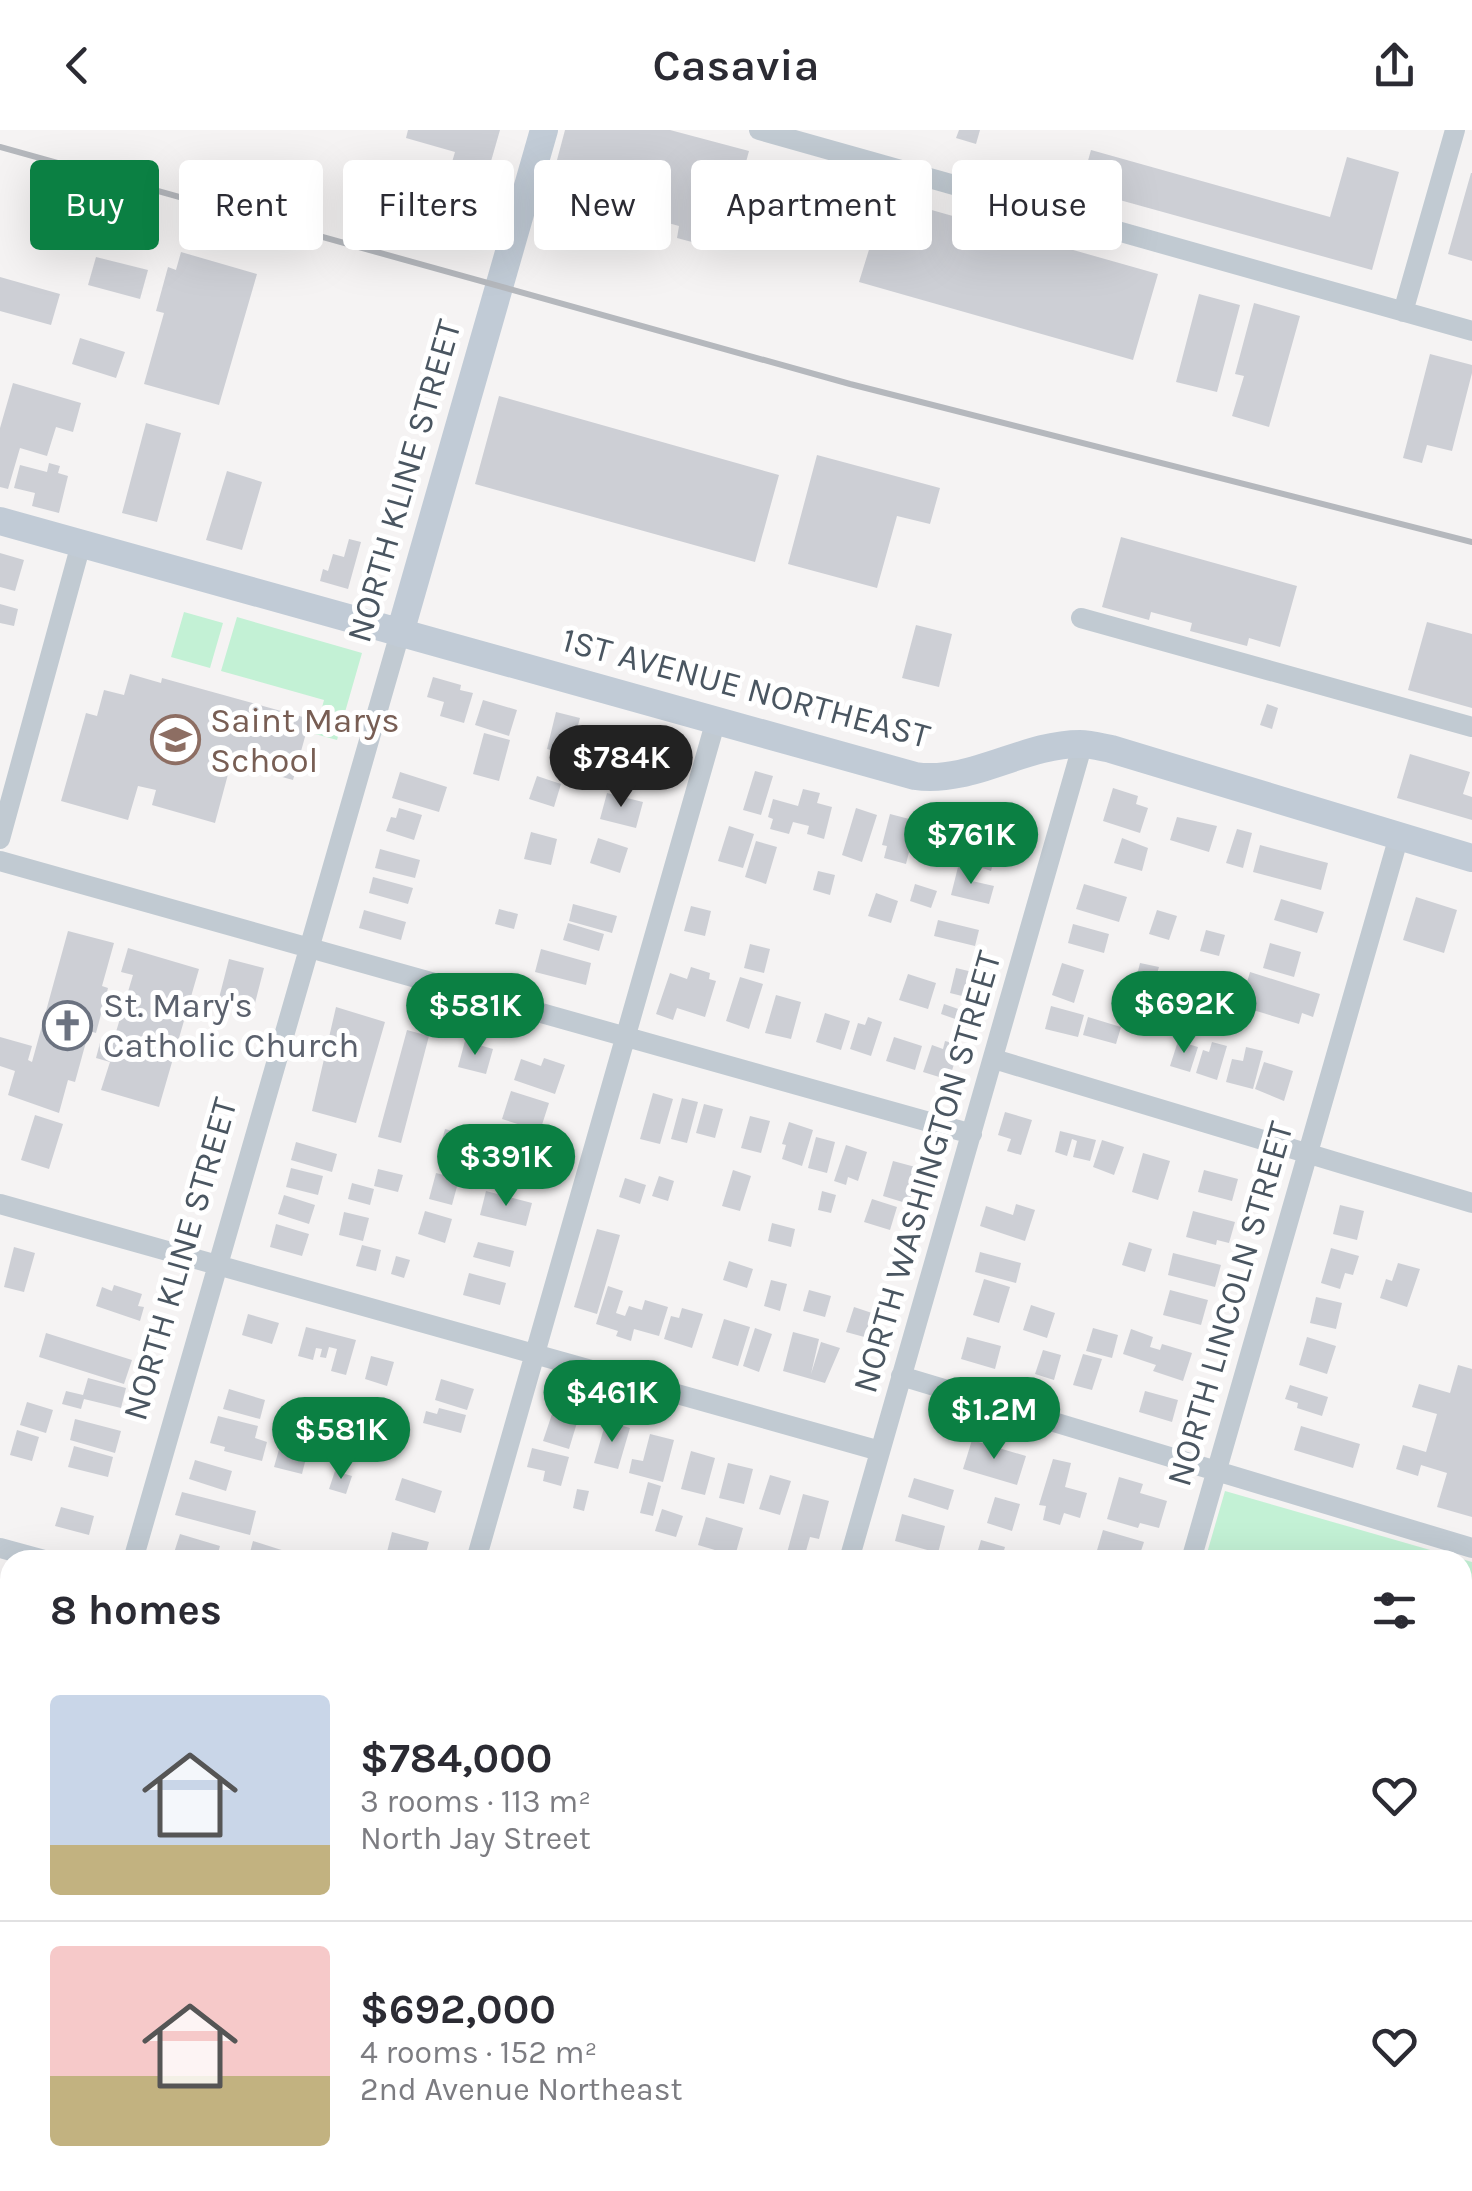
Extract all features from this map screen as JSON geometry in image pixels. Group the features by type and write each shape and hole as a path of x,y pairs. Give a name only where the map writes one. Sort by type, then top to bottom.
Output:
{"street":[{"name":"NORTH KLINE STREET","path":"136,1550 544,130"},
{"path":"760,130 1472,331"},
{"path":"1402,312 1455,130"},
{"name":"1ST AVENUE NORTHEAST","path":"0,521 933,778 950,777 1036,750 1082,744 1112,749 1472,858"},
{"path":"0,839 82,544"},
{"path":"1081,618 1472,727"},
{"path":"479,1550 716,720"},
{"name":"NORTH WASHINGTON STREET","path":"852,1550 1082,744"},
{"name":"NORTH LINCOLN STREET","path":"1194,1550 1399,836"},
{"path":"0,861 972,1134"},
{"path":"994,1059 1472,1203"},
{"path":"0,1204 880,1451"},
{"path":"902,1376 1472,1548"}],"green space":[{"path":"184,612 223,623 210,668 171,657"},
{"path":"237,617 362,653 337,740 315,734 324,700 221,671"},
{"path":"1225,1491 1430,1550 1208,1550"}],"building":[{"path":"408,130 500,130 491,160 453,160 455,152 406,138"},
{"path":"565,130 670,130 749,151 747,160 691,160 691,242 677,238 679,226 671,224 671,160 557,160"},
{"path":"959,130 980,130 976,144 956,138"},
{"path":"1091,150 1330,217 1347,157 1399,172 1372,270 1122,201 1122,160 1088,160"},
{"path":"1472,173 1472,261 1448,254"},
{"path":"932,210 952,216 952,250 1073,250 1158,274 1133,360 859,282 869,250 932,250"},
{"path":"181,252 257,274 219,405 144,384 164,313 156,311 168,267 176,270"},
{"path":"96,257 148,270 140,299 88,285"},
{"path":"0,277 60,294 51,325 0,311"},
{"path":"1199,294 1240,305 1217,392 1176,382"},
{"path":"1254,303 1300,316 1269,427 1232,416 1244,376 1235,374"},
{"path":"80,338 125,352 116,378 72,364"},
{"path":"1430,354 1472,365 1472,373 1452,451 1427,445 1422,463 1403,458"},
{"path":"13,383 81,403 73,432 56,427 47,456 20,448 8,489 0,487 0,428"},
{"path":"499,396 779,475 755,562 475,484"},
{"path":"146,423 181,433 157,522 122,513"},
{"path":"817,455 940,488 930,524 897,516 877,588 788,564"},
{"path":"49,463 60,466 58,473 68,476 59,513 32,506 35,493 14,488 20,465 47,472"},
{"path":"227,471 262,482 242,550 206,540"},
{"path":"1121,537 1297,586 1280,647 1249,638 1247,646 1190,631 1192,623 1151,612 1149,620 1102,607"},
{"path":"349,539 361,542 348,589 320,581 333,554 344,557"},
{"path":"0,553 24,560 15,591 0,587"},
{"path":"0,604 18,609 14,626 0,623"},
{"path":"1427,622 1472,634 1472,708 1408,690"},
{"path":"916,625 952,634 939,687 902,678"},
{"path":"130,674 161,683 162,678 310,719 293,780 231,763 215,823 152,805 156,790 138,786 128,820 61,801 86,713 97,716 104,690 124,695"},
{"path":"433,677 473,693 464,723 440,716 444,702 427,697"},
{"path":"483,700 517,710 509,736 475,725"},
{"path":"1267,704 1278,708 1272,729 1260,725"},
{"path":"556,712 580,718 570,755 547,749"},
{"path":"484,733 510,740 499,781 473,774"},
{"path":"614,743 660,758 652,784 628,776 623,792 601,785"},
{"path":"1410,754 1470,772 1463,794 1472,797 1472,820 1397,798"},
{"path":"755,771 773,776 761,815 743,810"},
{"path":"400,772 447,787 439,812 392,798"},
{"path":"537,776 561,784 554,807 529,799"},
{"path":"1113,788 1138,796 1136,804 1148,808 1140,833 1103,821"},
{"path":"803,789 820,793 817,803 832,807 824,839 807,834 809,826 793,822 789,834 770,829 773,819 768,817 773,799 798,806"},
{"path":"607,793 643,802 636,828 600,819"},
{"path":"399,808 422,815 414,840 386,831"},
{"path":"856,808 877,815 862,862 842,855"},
{"path":"890,814 917,821 906,864 884,858 887,846 882,845"},
{"path":"1177,817 1217,826 1209,852 1170,840"},
{"path":"729,826 754,834 743,868 718,861"},
{"path":"1237,829 1252,833 1243,868 1226,863"},
{"path":"531,832 557,839 551,865 524,859"},
{"path":"964,835 998,845 991,871 956,859"},
{"path":"598,838 628,848 620,873 590,863"},
{"path":"1122,838 1148,848 1142,871 1114,863"},
{"path":"756,841 777,847 766,884 745,877"},
{"path":"1260,845 1328,863 1321,890 1253,872"},
{"path":"380,849 420,860 415,878 375,868"},
{"path":"958,867 974,871 972,881 994,886 989,904 951,895"},
{"path":"818,871 835,875 830,895 813,890"},
{"path":"373,877 413,888 408,904 369,893"},
{"path":"915,884 937,891 931,908 910,901"},
{"path":"1084,884 1127,897 1119,922 1076,909"},
{"path":"876,893 898,901 891,923 868,916"},
{"path":"1416,897 1457,910 1444,953 1403,940"},
{"path":"1281,899 1324,912 1317,933 1274,920"},
{"path":"573,904 617,916 612,933 569,921"},
{"path":"691,906 711,911 705,936 684,931"},
{"path":"499,909 518,914 514,929 495,924"},
{"path":"364,910 406,922 401,940 359,928"},
{"path":"1157,910 1177,916 1169,940 1149,934"},
{"path":"938,920 979,930 975,946 934,936"},
{"path":"568,923 604,934 599,951 563,940"},
{"path":"1073,924 1109,934 1104,953 1068,943"},
{"path":"1206,930 1225,935 1219,956 1200,951"},
{"path":"68,931 114,943 102,986 108,988 96,1033 89,1031 75,1082 68,1080 59,1113 8,1095 15,1071 0,1066 0,1037 32,1046 28,1060 32,1062"},
{"path":"1270,943 1301,952 1294,977 1263,968"},
{"path":"750,944 770,949 764,973 744,968"},
{"path":"128,948 199,969 159,1107 101,1090 110,1062 96,1058 101,1039 113,1042 133,975 121,972"},
{"path":"541,949 591,963 586,985 535,972"},
{"path":"229,959 264,968 253,1011 218,1002"},
{"path":"1062,963 1084,970 1074,1003 1052,995"},
{"path":"1140,963 1159,967 1155,980 1137,975"},
{"path":"691,967 710,973 709,979 716,981 705,1017 677,1008 673,1020 656,1014 670,973 687,979"},
{"path":"956,968 981,974 974,999 950,993"},
{"path":"1250,972 1320,994 1313,1017 1302,1013 1299,1024 1240,1006"},
{"path":"908,974 936,983 928,1009 899,1000"},
{"path":"740,977 763,984 749,1029 726,1021"},
{"path":"776,995 801,1002 791,1039 765,1033"},
{"path":"944,1004 964,1011 961,1021 941,1014"},
{"path":"1051,1006 1084,1015 1078,1037 1045,1029"},
{"path":"336,1007 385,1022 356,1123 312,1111"},
{"path":"825,1013 850,1021 841,1050 816,1042"},
{"path":"868,1017 882,1022 871,1056 850,1049 858,1023 865,1025"},
{"path":"1088,1017 1121,1027 1116,1044 1083,1035"},
{"path":"407,1030 429,1036 401,1143 378,1137"},
{"path":"894,1037 922,1046 915,1070 886,1061"},
{"path":"465,1041 493,1049 486,1074 458,1067"},
{"path":"945,1041 960,1045 949,1080 923,1072 932,1045 943,1049"},
{"path":"1178,1041 1198,1047 1190,1072 1170,1066"},
{"path":"1212,1042 1227,1046 1217,1080 1196,1073 1203,1050 1209,1052"},
{"path":"1246,1047 1263,1051 1253,1089 1226,1082 1232,1059 1243,1061"},
{"path":"544,1058 565,1065 555,1094 514,1080 521,1059 541,1066"},
{"path":"1264,1062 1293,1071 1284,1101 1255,1089"},
{"path":"511,1091 549,1103 540,1131 502,1119"},
{"path":"653,1093 673,1099 660,1144 640,1139"},
{"path":"682,1098 698,1102 687,1143 671,1139"},
{"path":"704,1104 723,1109 715,1138 696,1133"},
{"path":"1005,1112 1032,1120 1021,1155 1007,1151 1011,1139 998,1135"},
{"path":"35,1115 63,1124 49,1169 21,1160"},
{"path":"750,1116 770,1121 761,1153 741,1148"},
{"path":"789,1122 813,1130 802,1166 782,1159"},
{"path":"445,1129 472,1136 465,1162 438,1155"},
{"path":"1060,1131 1096,1140 1090,1161 1073,1157 1077,1141 1072,1139 1067,1156 1055,1152"},
{"path":"816,1137 835,1142 827,1173 808,1168"},
{"path":"507,1140 520,1144 517,1154 537,1159 530,1183 498,1173"},
{"path":"1102,1140 1124,1147 1114,1175 1093,1167"},
{"path":"296,1142 337,1154 332,1172 291,1160"},
{"path":"846,1145 867,1152 858,1181 848,1177 846,1185 834,1181"},
{"path":"1143,1153 1170,1161 1158,1200 1132,1192"},
{"path":"893,1161 919,1168 909,1204 883,1196"},
{"path":"291,1168 323,1176 318,1195 286,1187"},
{"path":"378,1169 403,1175 398,1192 374,1186"},
{"path":"733,1170 751,1176 740,1211 722,1206"},
{"path":"1204,1170 1238,1179 1232,1201 1198,1192"},
{"path":"436,1173 459,1179 452,1205 429,1199"},
{"path":"659,1176 674,1181 668,1201 652,1196"},
{"path":"625,1178 646,1185 640,1204 619,1197"},
{"path":"352,1183 374,1189 370,1205 348,1199"},
{"path":"486,1191 532,1203 526,1226 480,1215"},
{"path":"822,1191 836,1195 831,1213 818,1210"},
{"path":"284,1195 315,1205 309,1224 278,1214"},
{"path":"872,1199 897,1207 890,1230 864,1222"},
{"path":"1016,1204 1035,1210 1025,1241 980,1226 986,1206 1013,1215"},
{"path":"1340,1205 1364,1211 1357,1240 1333,1234"},
{"path":"425,1211 452,1219 445,1243 418,1234"},
{"path":"1193,1211 1235,1222 1229,1243 1217,1240 1216,1245 1186,1237"},
{"path":"344,1212 369,1218 363,1241 339,1235"},
{"path":"772,1223 795,1229 791,1247 768,1241"},
{"path":"276,1224 309,1234 302,1256 270,1247"},
{"path":"597,1229 620,1235 597,1314 574,1307"},
{"path":"478,1242 514,1251 510,1267 473,1257"},
{"path":"1129,1242 1152,1249 1145,1272 1122,1265"},
{"path":"362,1245 381,1250 376,1271 356,1266"},
{"path":"14,1247 35,1253 24,1292 4,1287"},
{"path":"1331,1248 1359,1256 1353,1275 1345,1273 1340,1289 1321,1283"},
{"path":"980,1252 1021,1263 1016,1283 975,1272"},
{"path":"1173,1253 1221,1265 1215,1287 1168,1275"},
{"path":"396,1256 410,1260 404,1278 391,1274"},
{"path":"729,1261 753,1269 747,1288 723,1280"},
{"path":"1398,1263 1420,1269 1407,1307 1380,1298 1386,1279 1392,1281"},
{"path":"469,1273 506,1283 500,1305 463,1295"},
{"path":"984,1279 1010,1287 999,1323 973,1315"},
{"path":"771,1280 787,1284 780,1311 764,1306"},
{"path":"114,1285 142,1294 138,1306 144,1307 140,1321 96,1306 102,1287 112,1291"},
{"path":"608,1286 623,1291 616,1313 625,1316 629,1306 642,1310 645,1300 668,1307 659,1336 634,1329 631,1341 616,1336 618,1331 596,1324"},
{"path":"809,1290 831,1296 825,1317 803,1311"},
{"path":"1170,1290 1208,1300 1201,1325 1163,1315"},
{"path":"1316,1297 1342,1303 1336,1329 1310,1323"},
{"path":"1031,1305 1055,1313 1047,1338 1023,1330"},
{"path":"854,1307 875,1314 868,1338 846,1332"},
{"path":"682,1308 703,1314 692,1348 664,1339 671,1316 679,1318"},
{"path":"248,1314 279,1323 272,1344 242,1335"},
{"path":"724,1319 750,1327 738,1366 712,1358"},
{"path":"306,1327 356,1340 346,1375 331,1371 337,1349 329,1347 326,1358 320,1357 322,1349 316,1348 313,1360 298,1356"},
{"path":"755,1328 772,1334 759,1372 743,1366"},
{"path":"1093,1328 1118,1335 1112,1358 1086,1351"},
{"path":"1131,1329 1153,1337 1150,1347 1160,1350 1162,1344 1192,1353 1183,1381 1153,1371 1156,1365 1123,1354"},
{"path":"793,1332 819,1339 811,1374 821,1342 840,1348 825,1383 783,1371"},
{"path":"46,1333 132,1360 124,1384 39,1357"},
{"path":"967,1337 1001,1346 995,1369 961,1359"},
{"path":"1307,1337 1336,1346 1327,1374 1299,1365"},
{"path":"1043,1350 1061,1355 1054,1380 1035,1374"},
{"path":"1083,1354 1102,1359 1092,1390 1073,1385"},
{"path":"371,1356 394,1362 387,1386 365,1379"},
{"path":"1458,1365 1472,1369 1472,1517 1437,1507 1447,1473 1421,1465 1418,1476 1396,1469 1403,1445 1426,1452 1437,1414 1412,1407 1419,1384 1450,1393"},
{"path":"88,1378 126,1388 121,1408 84,1399 81,1409 62,1404 66,1391 83,1395"},
{"path":"441,1379 474,1389 467,1410 435,1400"},
{"path":"1290,1385 1328,1397 1322,1416 1297,1408 1298,1403 1285,1399"},
{"path":"229,1389 265,1400 260,1419 223,1409"},
{"path":"1145,1391 1178,1400 1172,1422 1139,1412"},
{"path":"27,1402 53,1410 46,1433 20,1425"},
{"path":"439,1408 466,1415 461,1433 423,1423 426,1411 437,1414"},
{"path":"554,1408 579,1416 569,1449 543,1441"},
{"path":"218,1416 258,1426 255,1438 267,1442 262,1461 210,1443"},
{"path":"75,1419 121,1431 115,1453 70,1440"},
{"path":"606,1421 630,1428 618,1469 594,1463"},
{"path":"1301,1426 1360,1444 1353,1468 1294,1450"},
{"path":"17,1430 39,1437 32,1461 10,1455"},
{"path":"650,1434 674,1440 663,1482 629,1473 632,1459 643,1461"},
{"path":"282,1439 309,1446 302,1474 274,1467"},
{"path":"972,1440 1026,1456 1017,1485 963,1469"},
{"path":"74,1446 113,1457 108,1477 68,1467"},
{"path":"532,1448 569,1457 561,1486 543,1481 545,1471 527,1467"},
{"path":"691,1451 715,1458 705,1495 681,1489"},
{"path":"1053,1459 1071,1463 1065,1487 1087,1493 1080,1518 1064,1513 1060,1525 1043,1520 1046,1506 1039,1505"},
{"path":"195,1460 232,1471 226,1491 189,1479"},
{"path":"728,1463 753,1469 744,1504 719,1498"},
{"path":"335,1471 352,1476 346,1494 329,1489"},
{"path":"770,1475 791,1481 780,1515 759,1509"},
{"path":"1119,1477 1143,1484 1140,1493 1167,1501 1159,1528 1140,1523 1138,1528 1107,1519"},
{"path":"402,1478 442,1491 435,1513 395,1500"},
{"path":"914,1478 954,1490 948,1510 908,1497"},
{"path":"648,1482 661,1486 653,1516 640,1513"},
{"path":"577,1489 589,1491 584,1511 573,1508"},
{"path":"182,1492 256,1511 250,1535 175,1515"},
{"path":"803,1494 829,1501 819,1539 810,1537 806,1550 788,1550"},
{"path":"995,1497 1020,1504 1012,1531 987,1523"},
{"path":"61,1507 94,1516 89,1535 55,1526"},
{"path":"662,1509 683,1516 676,1537 655,1531"},
{"path":"902,1514 945,1526 939,1550 895,1541"},
{"path":"706,1517 743,1528 737,1550 698,1545"},
{"path":"1103,1530 1144,1542 1141,1550 1097,1550"},
{"path":"392,1532 429,1542 427,1550 388,1550"},
{"path":"180,1534 220,1546 219,1550 175,1550"},
{"path":"981,1540 1005,1547 1004,1550 978,1550"},
{"path":"253,1541 282,1550 251,1550"}],"railway":[{"path":"0,147 850,384 1472,542"}],"place":[{"name":"Saint Marys School","path":"175,740"},
{"name":"St. Mary's Catholic Church","path":"68,1025"}]}
